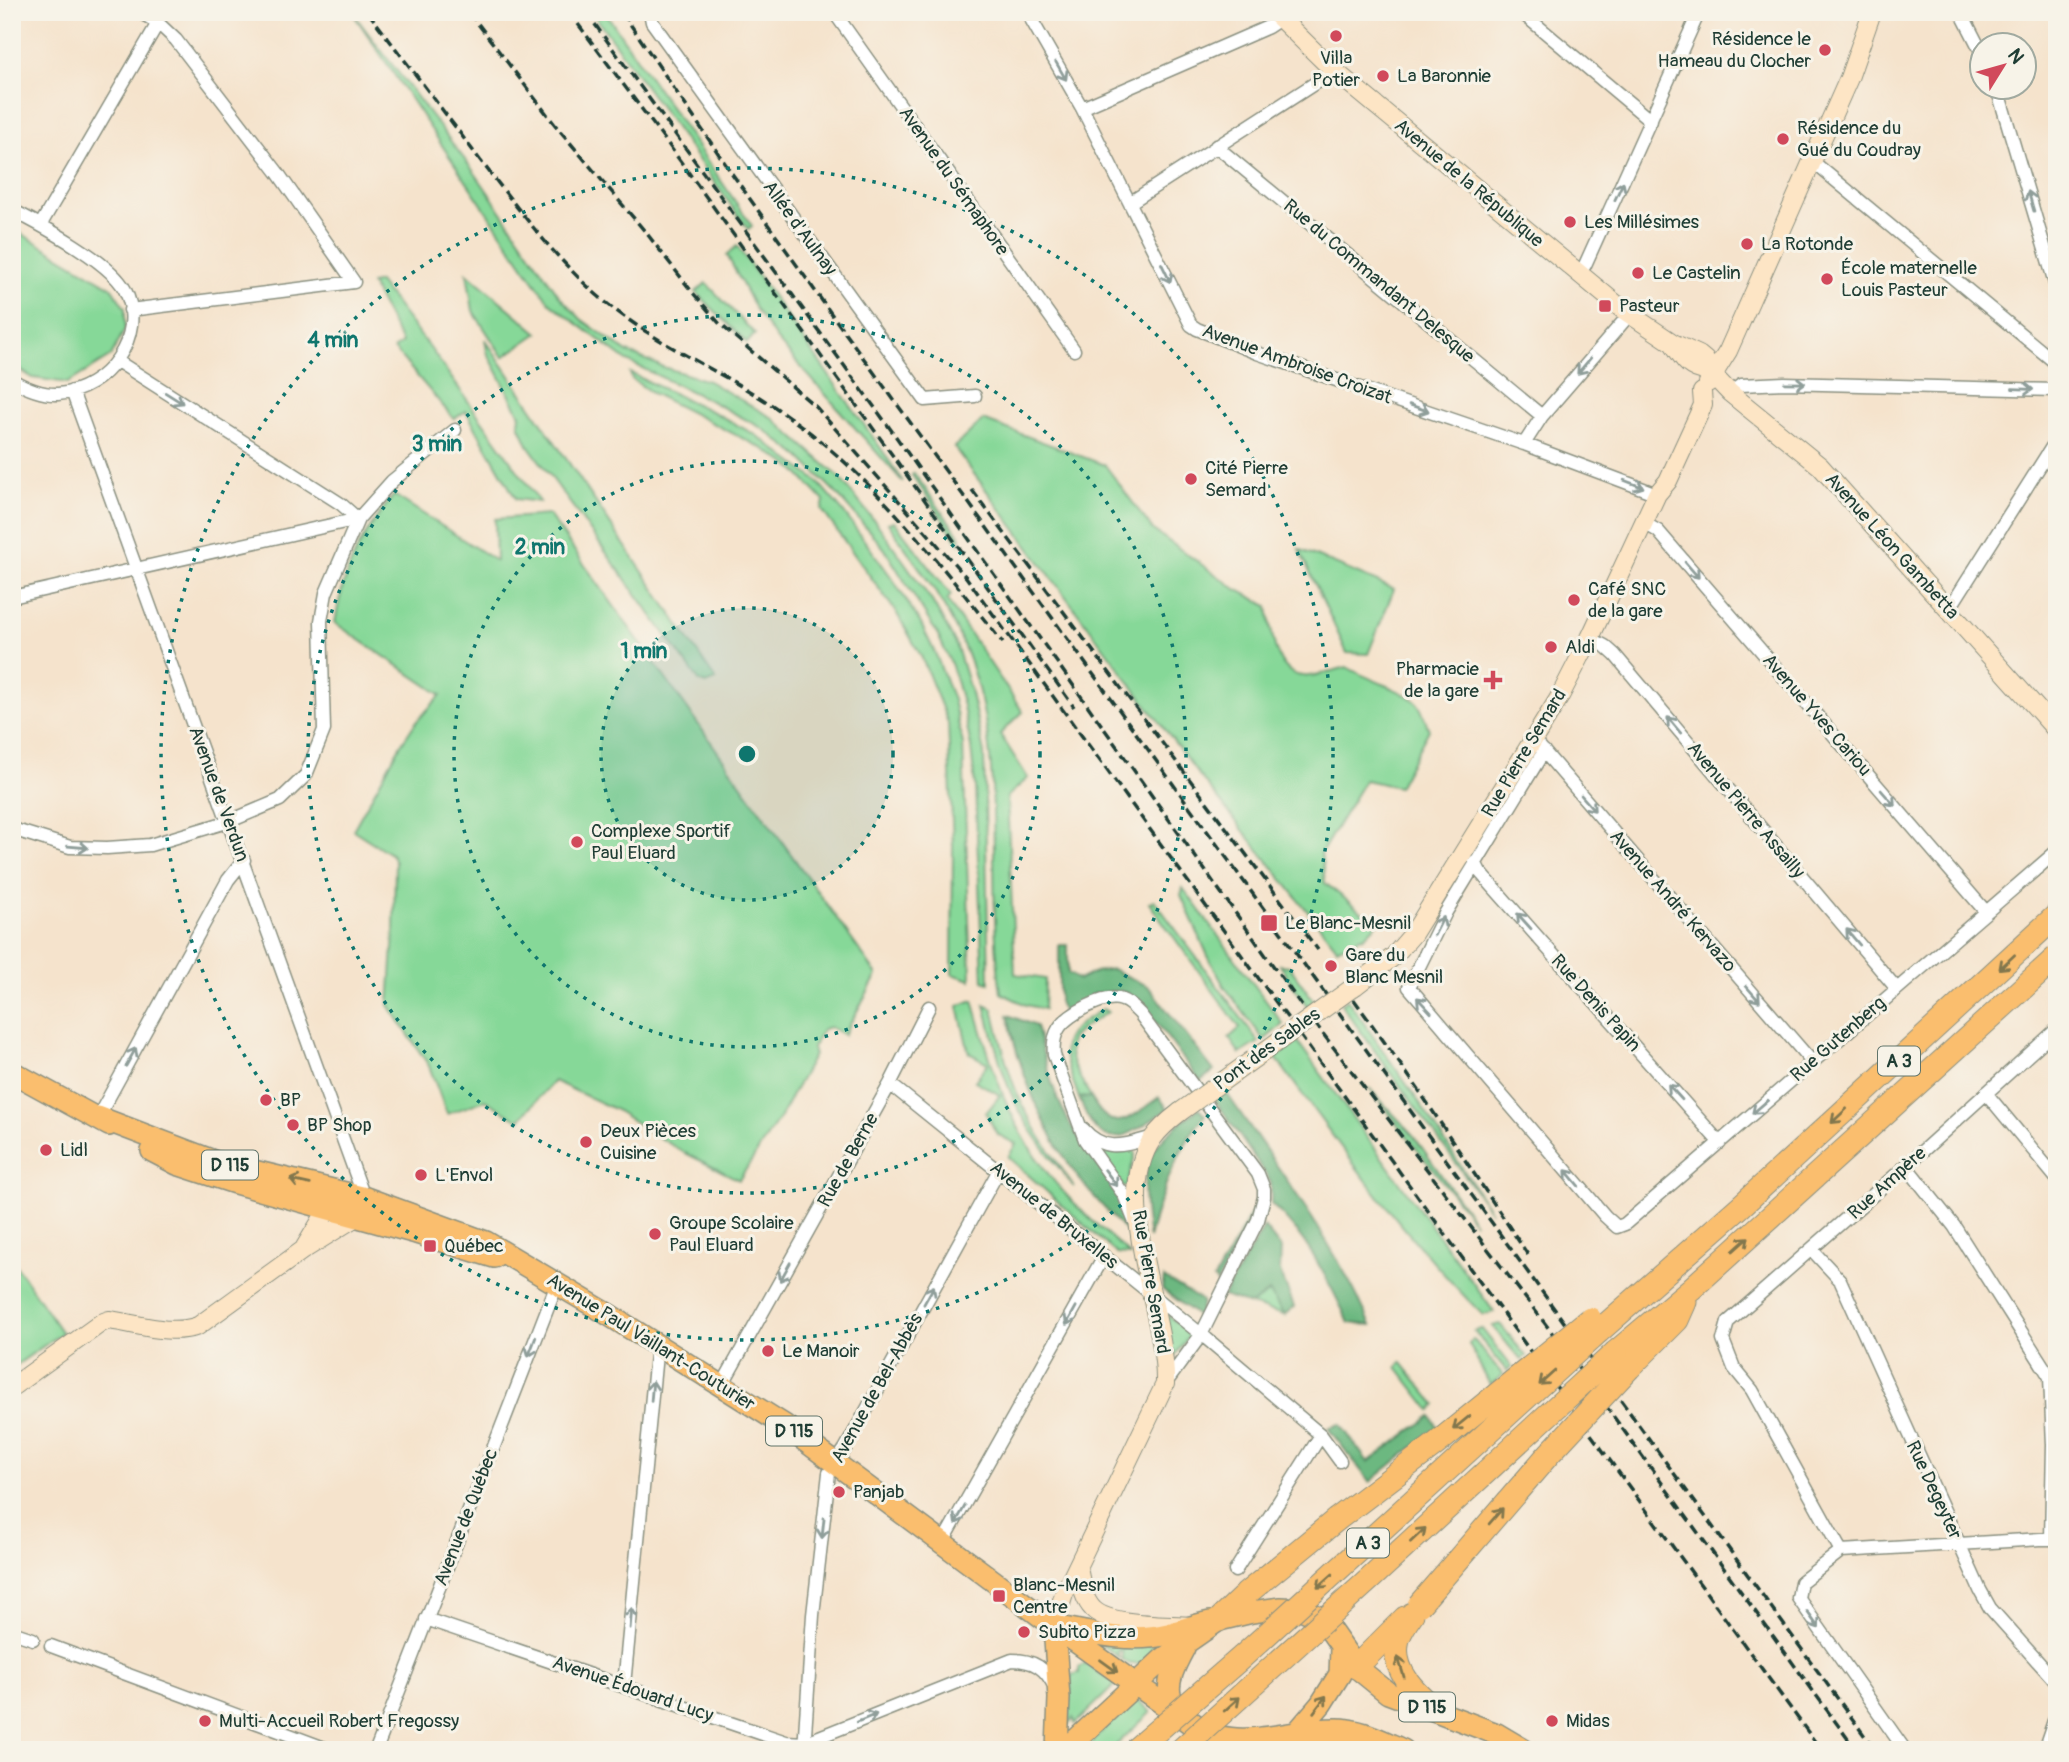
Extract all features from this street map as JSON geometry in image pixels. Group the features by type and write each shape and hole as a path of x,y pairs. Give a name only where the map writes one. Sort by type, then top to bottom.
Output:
{"highway":[{"name":"A 3","path":"1135,1750 1242,1657 1594,1325 1633,1302 2057,915"},
{"name":"A 3","path":"1181,1750 1622,1360 1677,1320 1691,1290 2057,957"},
{"path":"1219,1620 1246,1594 1336,1520 1594,1325"},
{"path":"1436,1710 1411,1689 1401,1670 1397,1653 1398,1638 1416,1609 1548,1455 1622,1360"},
{"path":"1348,1671 1416,1609"}],"main road":[{"name":"Rue Pierre Semard","path":"1355,986 1393,957 1413,934 1539,745 1657,494 1668,481 1700,412 1703,405 1702,392 1733,340 1849,78 1872,12"},
{"name":"Avenue de la République","path":"1277,16 1334,71 1579,274 1629,315 1673,343 1682,359 1696,371 1712,374"},
{"name":"Avenue Léon Gambetta","path":"1712,374 1730,393 1820,466 2057,731"},
{"name":"Pont des Sables","path":"1180,1112 1355,986"},
{"name":"Avenue Paul Vaillant-Couturier","path":"14,1077 98,1117 216,1162 361,1208 454,1229 486,1242 784,1425 836,1461 1135,1686 1190,1723"},
{"name":"Rue Pierre Semard","path":"1054,1626 1064,1594 1165,1384 1163,1346 1141,1235 1136,1187 1153,1137 1180,1112"},
{"name":"Avenue Paul Vaillant-Couturier","path":"98,1117 125,1136 177,1164 235,1184 328,1209 361,1208 416,1233 483,1256 517,1261"},
{"path":"12,1387 109,1320 180,1331 198,1326 361,1208"},
{"path":"303,1250 328,1209"},
{"path":"1078,1568 1085,1596 1094,1610 1111,1619 1188,1634"},
{"name":"D 115","path":"1219,1620 1252,1612 1301,1608 1315,1615 1328,1628 1341,1648 1348,1671 1388,1693 1506,1738 1524,1750"},
{"name":"Avenue Paul Vaillant-Couturier","path":"1054,1626 1102,1635 1140,1637 1188,1634 1219,1620"},
{"path":"1054,1626 1059,1698 1056,1750"},
{"path":"1065,1750 1188,1634"},
{"path":"1188,1634 1172,1669 1171,1698 1190,1723 1221,1738 1240,1741 1266,1739 1323,1743 1376,1738"},
{"path":"1283,1750 1302,1741 1321,1704 1348,1671"},
{"path":"1042,1750 1059,1698"},
{"name":"D 115","path":"1302,1741 1319,1730 1353,1730 1403,1750"}],"street":[{"path":"131,310 354,282 176,40 158,23 140,12"},
{"name":"Allée d'Aulnay","path":"650,12 652,22 925,400 975,396"},
{"name":"Avenue du Sémaphore","path":"834,12 1073,350"},
{"name":"Avenue Ambroise Croizat","path":"1027,12 1082,108 1191,325 1204,334 1524,444 1657,494"},
{"path":"1521,12 1651,121"},
{"path":"1579,274 1699,12"},
{"path":"1961,12 1971,32"},
{"path":"1082,108 1277,16"},
{"path":"41,224 158,23"},
{"path":"1131,202 1334,71"},
{"path":"2001,102 2057,290"},
{"name":"Rue du Commandant Delesque","path":"1216,146 1542,416"},
{"path":"1812,161 2057,364"},
{"path":"12,210 70,242 105,269 124,289 132,323 128,341 117,361 98,378 72,391 57,394 38,391 12,380"},
{"path":"1524,444 1542,416 1629,315"},
{"path":"117,361 341,504 358,519"},
{"path":"1730,393 1741,385 1784,383 2056,390"},
{"path":"2057,385 2057,397"},
{"name":"Avenue de Verdun","path":"72,391 244,860 361,1208"},
{"path":"12,828 70,847 150,845 230,821 280,800 306,775 324,730 321,621 326,593 358,519 392,481 455,430"},
{"path":"1947,607 1955,600 2057,439"},
{"path":"12,597 358,519"},
{"name":"Avenue Yves Cariou","path":"1644,523 1658,531 1986,912"},
{"name":"Avenue Pierre Assailly","path":"1590,638 1615,655 1897,989"},
{"name":"Rue Pierre Semard","path":"1539,745 1446,912 1409,987 1605,1216 1613,1225 1619,1226"},
{"name":"Avenue André Kervazo","path":"1539,745 1812,1062"},
{"name":"Rue Gutenberg","path":"1619,1226 1625,1224 1720,1143 2057,851"},
{"path":"98,1117 228,880 244,860"},
{"name":"Rue Denis Papin","path":"1475,862 1480,872 1720,1143"},
{"name":"Rue Pierre Semard","path":"1141,1235 1124,1195 1091,1152 1054,1055 1055,1037 1064,1023 1105,998 1121,999 1140,1014 1258,1174 1264,1189 1258,1220 1201,1335 1165,1384"},
{"name":"Rue de Berne","path":"722,1385 890,1084 929,1007"},
{"name":"Rue Ampère","path":"1841,1552 1752,1390 1734,1368 1723,1340 1728,1322 2057,1029"},
{"name":"Avenue de Bruxelles","path":"890,1084 1152,1294 1321,1435 1340,1461"},
{"path":"1986,1093 2057,1180"},
{"path":"1078,1123 1097,1142 1107,1145 1126,1144 1153,1137"},
{"path":"1905,1750 1798,1598 1801,1582 1841,1552 2054,1538 2055,1444 2050,1377 1954,1226 1906,1166"},
{"name":"Avenue de Bel-Abbès","path":"804,1746 813,1615 829,1474 999,1170"},
{"name":"Rue Degeyter","path":"1812,1250 1840,1280 1990,1608 2057,1683"},
{"path":"943,1542 1104,1256"},
{"name":"Avenue de Québec","path":"376,1750 557,1284"},
{"path":"624,1685 657,1345"},
{"path":"1235,1571 1321,1435"},
{"name":"Avenue Édouard Lucy","path":"426,1619 804,1746"},
{"path":"12,1632 33,1639"},
{"path":"51,1646 331,1750"},
{"path":"804,1746 1012,1660 1037,1664 1051,1679 1059,1698"},
{"path":"2045,1750 2057,1712"}],"green space":[{"path":"352,12 475,173 560,297 581,319 627,352 708,381 771,417 838,476 878,525 932,601 956,644 971,693 984,753 989,983 983,981 975,786 963,706 952,666 938,635 884,548 800,457 762,428 627,361 550,303"},
{"path":"592,12 605,12 752,226 748,229"},
{"path":"12,228 111,287 125,308 125,329 111,356 68,383 33,378 12,365"},
{"path":"737,246 903,482 777,340 754,307 727,255"},
{"path":"467,273 538,333 503,357 473,311"},
{"path":"379,282 433,352 540,502 516,499 466,411 454,419 394,349 402,343 371,284"},
{"path":"706,283 755,334 747,343 696,292"},
{"path":"485,339 716,680 706,684 700,682 528,445 519,424 520,415 487,352"},
{"path":"630,373 756,435 816,480 842,510 892,578 920,622 953,700 963,744 971,980 952,974 953,846 948,723 921,656 896,612 822,510 824,501 794,469 764,449 652,393 632,379"},
{"path":"983,420 1105,465 1153,530 1236,589 1268,606 1276,651 1288,670 1297,675 1309,676 1347,667 1406,695 1418,704 1429,730 1398,787 1365,780 1321,853 1325,883 1377,924 1364,937 1358,938 1354,944 1337,948 1199,775 954,447"},
{"path":"914,473 961,538 959,543 912,475"},
{"name":"Complexe Sportif Paul Eluard","path":"394,495 496,561 495,519 549,515 877,975 844,1035 830,1027 823,1029 812,1048 814,1055 780,1117 739,1180 681,1151 614,1109 554,1081 519,1120 485,1100 447,1114 429,1066 389,1005 395,862 392,855 353,830 400,746 416,722 441,695 335,623 348,570 362,540"},
{"path":"894,521 951,595 947,600 1023,712 1000,734 1028,778 1007,797 1015,974 1045,979 1044,1009 1026,1005 1001,993 996,949 991,770 986,726 976,682 961,640 928,580 888,523"},
{"path":"1299,549 1394,589 1368,654 1347,653"},
{"path":"1183,888 1283,1024 1264,1040 1224,986 1208,956 1181,895"},
{"path":"1154,900 1259,1042 1240,1054 1229,1038 1240,1028 1149,903"},
{"path":"1059,945 1068,945 1068,973 1079,980 1095,972 1112,969 1148,986 1214,1071 1200,1081 1143,1005 1128,993 1096,993 1064,1013 1059,1002"},
{"path":"1280,965 1289,966 1314,1001 1307,1006"},
{"path":"1347,999 1419,1102 1491,1212 1341,1004"},
{"path":"973,1000 998,1082 1020,1131 1034,1154 1078,1207 1130,1255 1117,1254 1008,1157 1016,1144 997,1134 986,1113 1000,1095 975,1081 988,1063 969,1053 958,1006"},
{"path":"985,1005 993,1009 1008,1069 1027,1114 1074,1187 1017,1106 996,1050"},
{"path":"1103,1009 1108,1012 1082,1029 1071,1041 1074,1066 1091,1097 1079,1098 1068,1067 1065,1046 1075,1028"},
{"path":"1008,1015 1036,1026 1057,1098 1076,1133 1114,1190 1126,1220 1128,1234 1081,1181 1052,1137 1025,1077"},
{"path":"1295,1038 1494,1312 1483,1315 1426,1254 1373,1189 1273,1054"},
{"path":"1223,1088 1321,1233 1371,1325 1349,1323 1306,1244 1271,1204 1271,1183 1213,1097"},
{"path":"1369,1088 1413,1135 1475,1223"},
{"path":"1091,1097 1107,1118 1115,1121 1131,1117 1159,1097 1168,1109 1128,1134 1107,1136 1097,1130 1088,1118 1079,1098"},
{"path":"1199,1108 1205,1115 1170,1174 1149,1238 1144,1189 1149,1160 1164,1138"},
{"path":"1091,1140 1111,1152 1133,1149 1135,1154 1127,1186 1123,1187"},
{"path":"1257,1209 1217,1283 1214,1279 1253,1210"},
{"path":"1264,1227 1281,1248 1280,1271 1294,1307 1284,1315 1269,1292 1250,1305 1223,1296"},
{"path":"12,1260 62,1333 12,1368"},
{"path":"1164,1278 1202,1301 1199,1317 1162,1289"},
{"path":"1270,1292 1284,1315 1250,1305"},
{"path":"1162,1311 1191,1333 1171,1361"},
{"path":"1500,1324 1526,1356 1521,1360 1492,1326"},
{"path":"1482,1329 1512,1367 1507,1371 1474,1331"},
{"path":"1473,1339 1503,1375 1490,1385 1469,1344"},
{"path":"1401,1362 1436,1405 1431,1411 1397,1367"},
{"path":"1431,1416 1438,1427 1370,1482 1328,1428 1340,1424 1368,1462"},
{"path":"1101,1645 1151,1645 1156,1651 1141,1664 1130,1664 1122,1659 1122,1650 1117,1651 1119,1657"},
{"path":"1085,1663 1116,1684 1075,1724 1073,1718 1069,1723 1071,1675 1079,1673 1079,1667"},
{"path":"1137,1699 1151,1712 1111,1750 1087,1750 1098,1735"}],"railway":[{"path":"368,12 521,213 581,280 643,330 765,401 820,441 849,466 903,522 1003,643"},
{"path":"469,12 556,126 720,324 816,407 966,577 1821,1750"},
{"path":"569,12 668,144 1074,707"},
{"path":"586,12 889,427 1304,1009 1563,1347 1856,1750"},
{"path":"622,12 830,312 1875,1750"},
{"path":"972,490 1318,950"},
{"path":"1345,987 1418,1089 1528,1255"}],"place":[{"name":"Villa Potier","path":"1336,36"},
{"name":"Résidence le Hameau du Clocher","path":"1825,50"},
{"name":"La Baronnie","path":"1383,76"},
{"name":"Résidence du Gué du Coudray","path":"1783,139"},
{"name":"Les Millésimes","path":"1570,222"},
{"name":"La Rotonde","path":"1747,244"},
{"name":"Le Castelin","path":"1638,273"},
{"name":"École maternelle Louis Pasteur","path":"1827,279"},
{"name":"Pasteur","path":"1605,306"},
{"name":"Cité Pierre Semard","path":"1191,479"},
{"name":"Café SNC de la gare","path":"1574,600"},
{"name":"Aldi","path":"1551,647"},
{"name":"Pharmacie de la gare","path":"1493,680"},
{"name":"Complexe Sportif Paul Eluard","path":"577,842"},
{"name":"Le Blanc-Mesnil","path":"1269,923"},
{"name":"Gare du Blanc Mesnil","path":"1331,966"},
{"name":"BP","path":"266,1100"},
{"name":"BP Shop","path":"293,1125"},
{"name":"Deux Pièces Cuisine","path":"586,1142"},
{"name":"Lidl","path":"46,1150"},
{"name":"L'Envol","path":"421,1175"},
{"name":"Groupe Scolaire Paul Eluard","path":"655,1234"},
{"name":"Québec","path":"430,1246"},
{"name":"Le Manoir","path":"768,1351"},
{"name":"Panjab","path":"839,1492"},
{"name":"Blanc-Mesnil Centre","path":"999,1596"},
{"name":"Subito Pizza","path":"1024,1632"},
{"name":"Multi-Accueil Robert Fregossy","path":"205,1721"},
{"name":"Midas","path":"1552,1721"}]}
